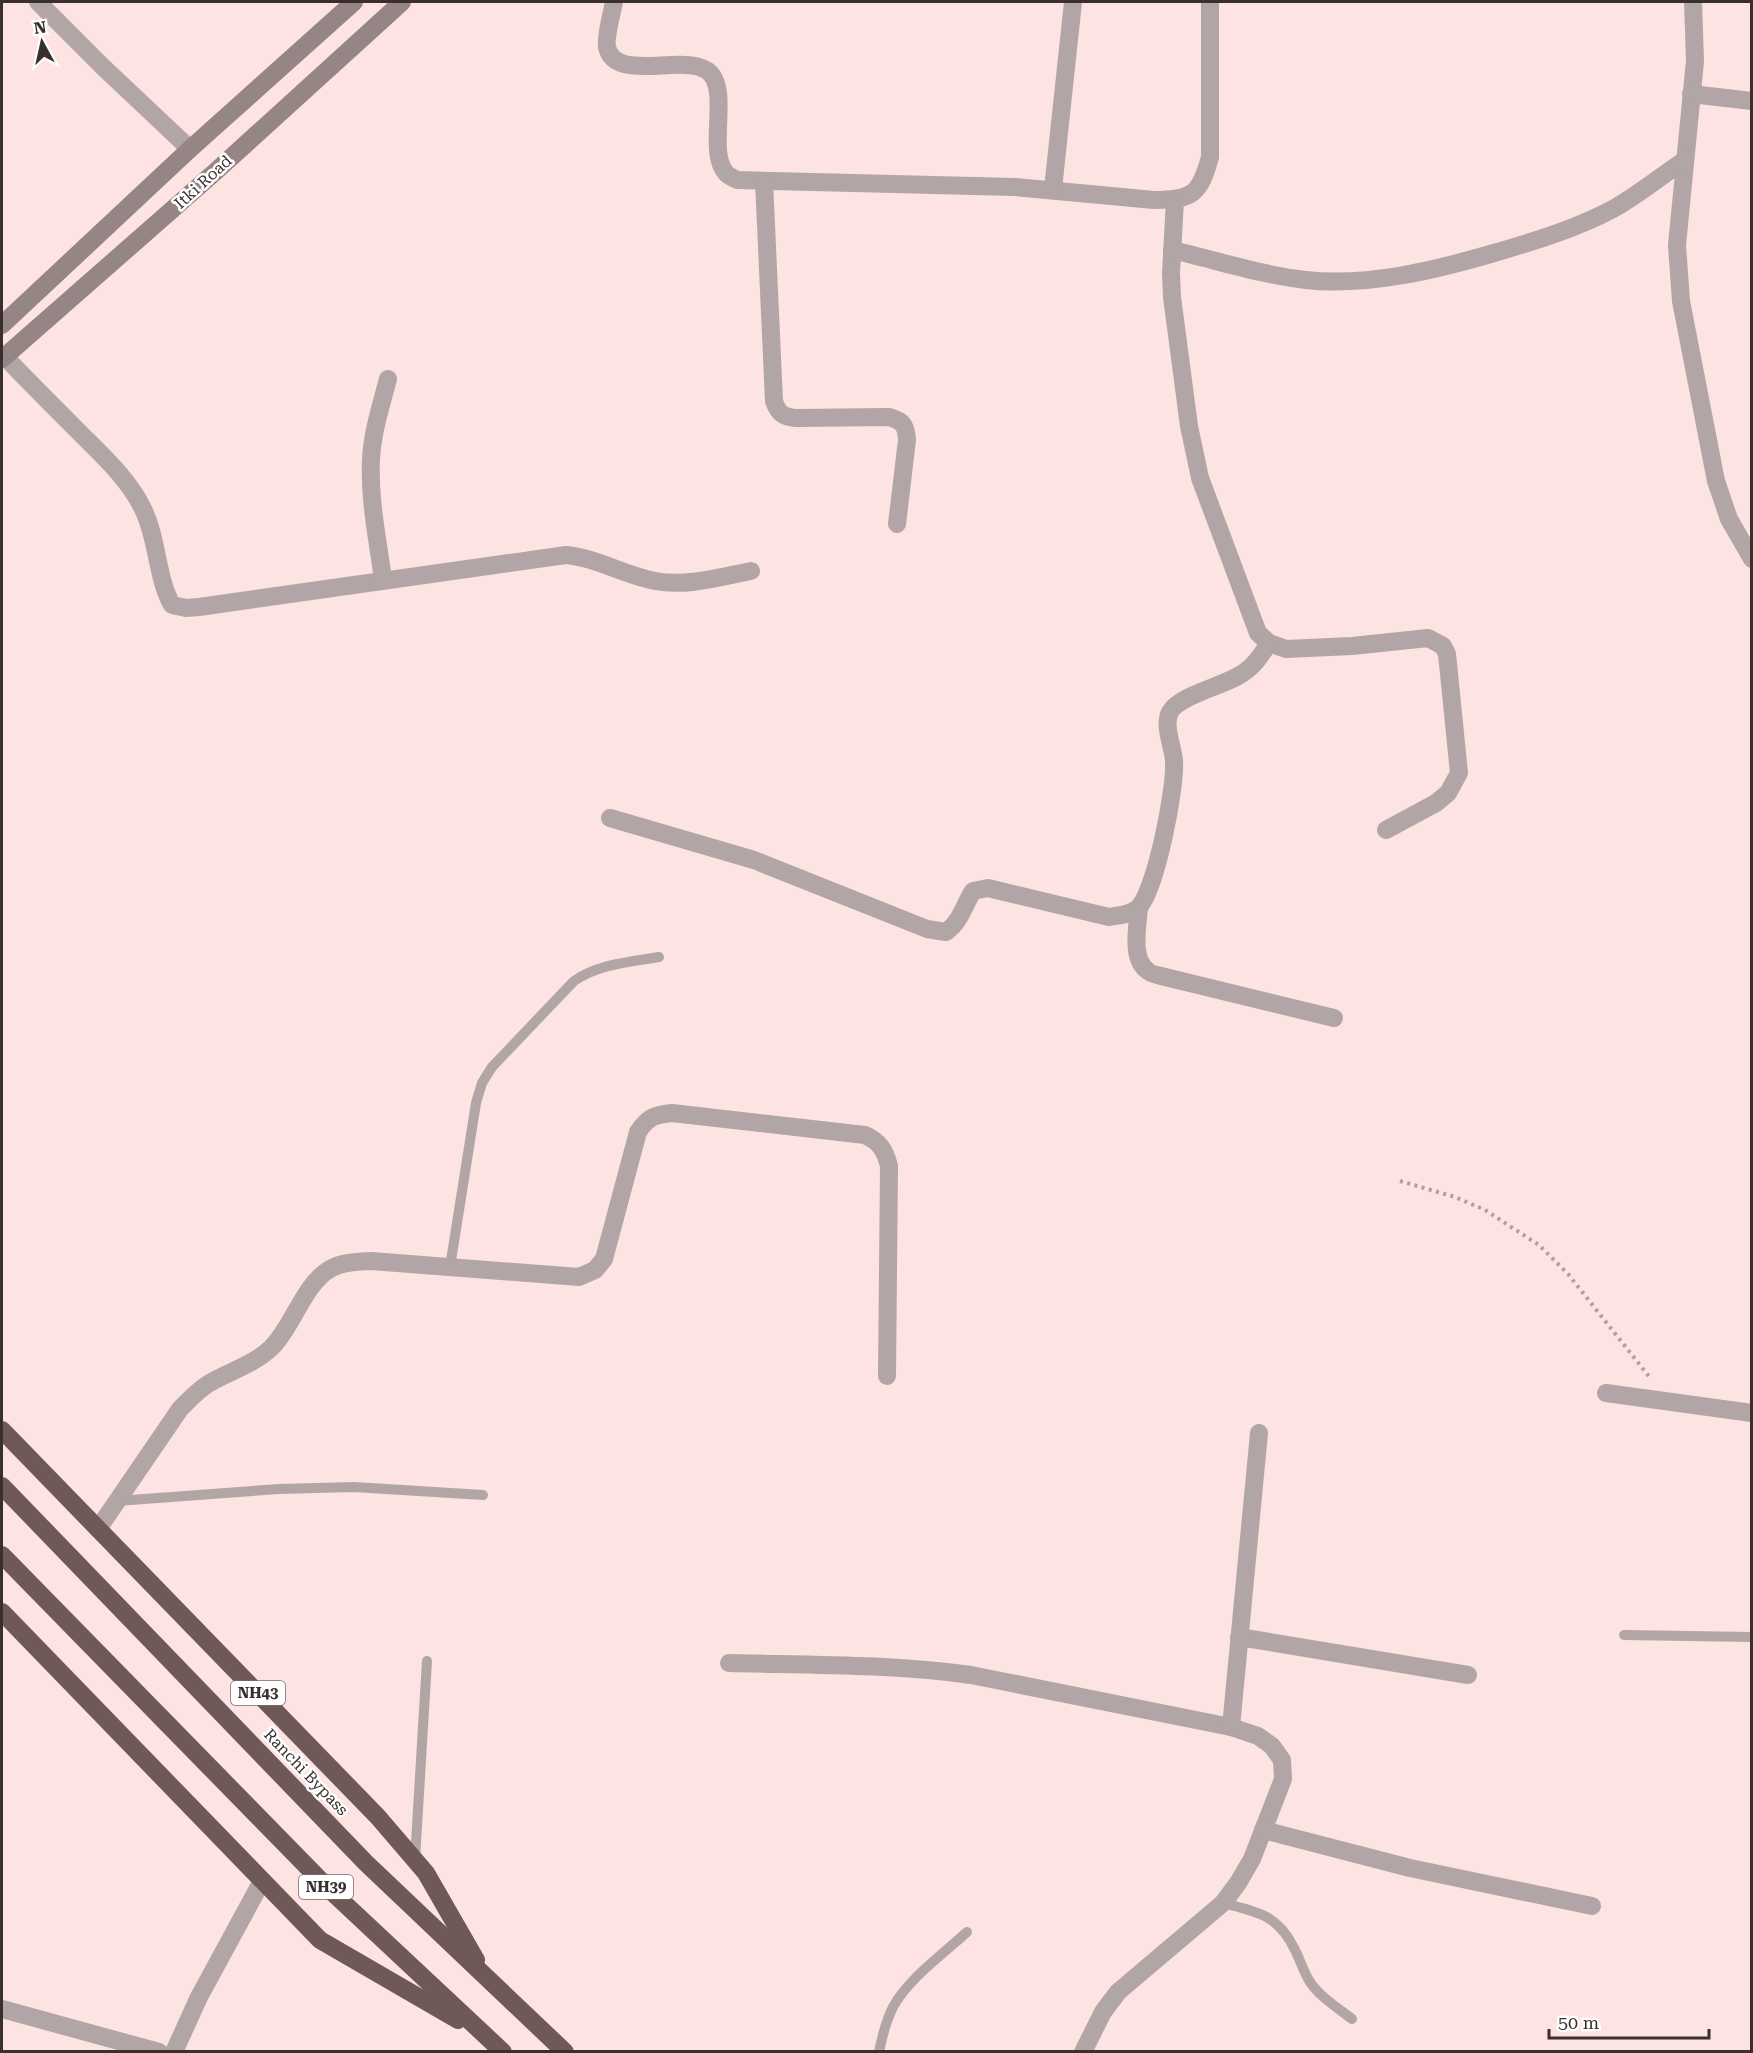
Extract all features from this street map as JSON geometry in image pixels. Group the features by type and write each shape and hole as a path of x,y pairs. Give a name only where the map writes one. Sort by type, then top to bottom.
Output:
{"highway":[{"name":"NH43","path":"2,1430 370,1809 426,1873 486,1977"},
{"name":"Ranchi Bypass","path":"2,1486 366,1863 565,2052"},
{"name":"NH39","path":"2,1555 330,1891 488,2038"},
{"path":"2,1612 320,1940 488,2038 503,2052"}],"main road":[{"path":"2,325 190,149 354,2"},
{"name":"Itki Road","path":"3,358 402,2"}],"street":[{"path":"38,2 190,149"},
{"path":"614,2 606,46 612,57 623,64 701,67 712,75 718,90 720,157 725,172 737,180 1015,186 1154,200 1175,200 1195,192 1204,178 1210,157 1210,2"},
{"path":"1053,189 1073,2"},
{"path":"1693,2 1695,61 1677,245 1681,302 1716,481 1729,519 1752,559"},
{"path":"1691,94 1752,101"},
{"path":"1172,250 1308,280 1347,280 1415,273 1445,267 1575,228 1616,207 1685,160"},
{"path":"764,181 774,401 777,411 786,417 796,418 889,417 901,420 906,428 907,440 897,524"},
{"path":"1175,200 1171,273 1174,321 1193,453 1200,478 1258,633 1269,644 1286,648 1352,646 1428,638 1443,646 1447,654 1459,773 1448,793 1436,803 1386,830"},
{"path":"3,358 116,470 132,491 143,509 152,533 165,593 172,605 186,608 199,607 566,555 586,557 655,581 679,583 702,581 751,571"},
{"path":"383,580 370,481 373,439 388,379"},
{"path":"1269,644 1256,663 1240,675 1179,702 1170,711 1167,723 1174,760 1174,780 1154,877 1138,907 1139,962 1147,971 1161,976 1334,1017"},
{"path":"610,818 738,854 927,929 946,932 957,924 973,891 988,888 1109,917 1126,915 1138,907"},
{"path":"98,1529 180,1409 208,1384 254,1361 272,1346 314,1283 329,1270 347,1263 370,1261 579,1277 595,1270 604,1259 638,1132 645,1120 658,1114 672,1113 865,1135 877,1140 886,1153 890,1166 887,1376"},
{"path":"1606,1392 1752,1413"},
{"path":"1231,1727 1258,1433"},
{"path":"1239,1637 1468,1675"},
{"path":"729,1663 936,1670 971,1675 1231,1727 1258,1736 1272,1746 1282,1760 1283,1779 1252,1859 1238,1883 1223,1903 1118,1992 1103,2012 1083,2052"},
{"path":"1263,1830 1410,1868 1592,1906"},
{"path":"174,2052 199,1997 262,1881"},
{"path":"2,2008 159,2052"}],"lane":[{"path":"450,1267 476,1103 482,1083 492,1067 574,981 586,973 659,957"},
{"path":"117,1501 279,1489 354,1487 483,1496"},
{"path":"1624,1635 1752,1637"},
{"path":"415,1860 427,1661"},
{"path":"1223,1903 1265,1914 1276,1923 1286,1932 1311,1983 1352,2019"},
{"path":"879,2052 893,2007 906,1988 967,1932"}],"path":[{"path":"1400,1181 1455,1197 1485,1210 1539,1245 1568,1274 1668,1401"}]}
